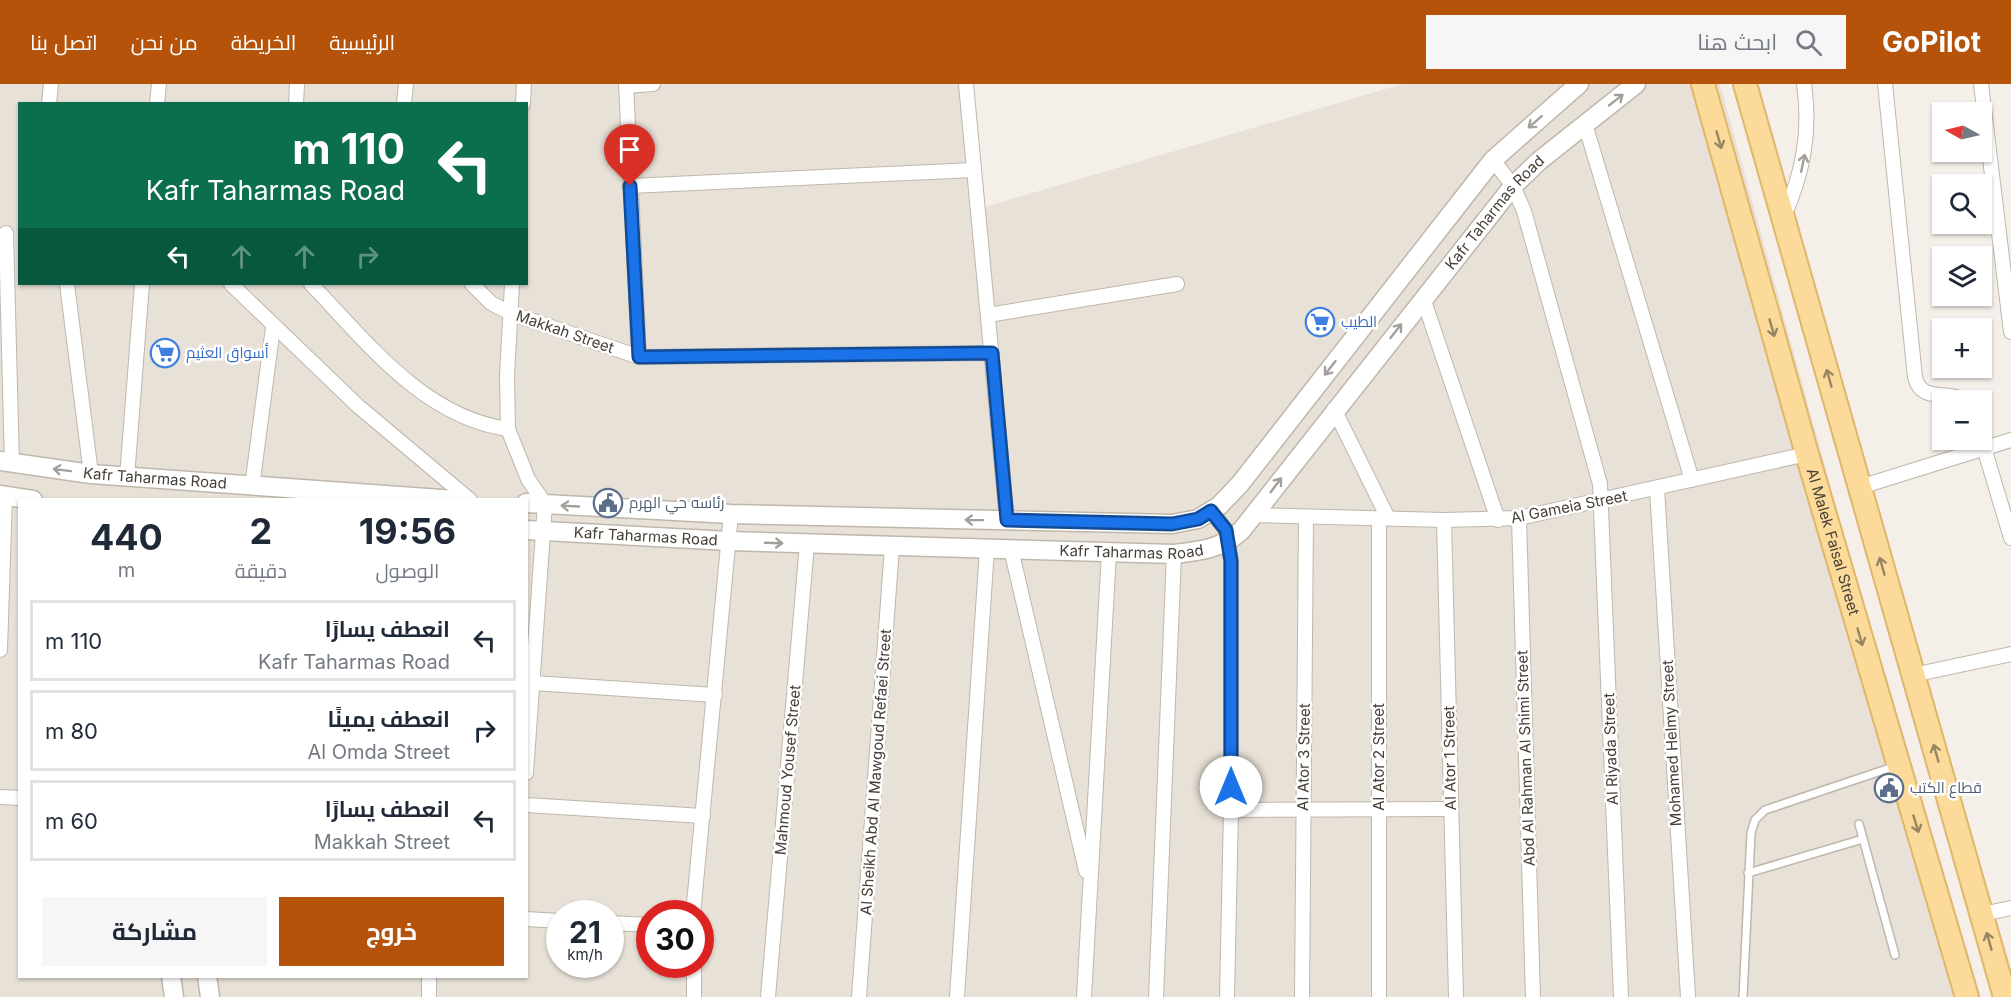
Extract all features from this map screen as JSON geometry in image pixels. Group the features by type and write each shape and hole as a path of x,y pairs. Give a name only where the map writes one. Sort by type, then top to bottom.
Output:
{"main road":[{"name":"Al Malek Faisal Street","path":"1703,84 1808,454 1967,997"},
{"path":"1745,84 2005,997"}],"street":[{"path":"49,102 51,84"},
{"path":"157,102 159,84"},
{"path":"296,102 297,84"},
{"path":"404,102 405,84"},
{"path":"523,102 524,84"},
{"path":"639,357 626,85 653,84"},
{"path":"966,84 1007,520"},
{"name":"Kafr Taharmas Road","path":"528,503 731,514 1172,524 1198,519 1211,511 1240,484 1493,160 1580,84"},
{"name":"Kafr Taharmas Road","path":"535,530 892,547 1174,554 1213,549 1229,541 1254,515 1334,410 1513,186 1539,161 1636,84"},
{"path":"1783,218 1803,163 1807,135 1804,84"},
{"path":"1885,84 1915,377 1921,391 1932,394"},
{"path":"1981,84 2011,332"},
{"path":"1585,123 1692,480"},
{"name":"Al Riyada Street","path":"1493,160 1513,186 1524,211 1597,470 1601,501 1621,997"},
{"path":"630,186 974,170"},
{"path":"6,463 8,233"},
{"path":"988,315 1177,284"},
{"path":"67,285 91,474"},
{"path":"126,477 142,285"},
{"path":"232,285 273,327 358,406 468,498"},
{"path":"312,285 410,384 461,416 485,425 508,429"},
{"name":"Makkah Street","path":"473,285 491,303 510,313 639,357 992,353"},
{"path":"512,285 507,376 508,429 528,479 545,504 535,530 528,734"},
{"path":"1423,298 1498,520"},
{"path":"252,487 273,327"},
{"name":"Al Ator 2 Street","path":"1334,410 1384,518 1378,997"},
{"path":"1992,443 2011,440"},
{"path":"1860,487 1965,450"},
{"path":"1984,450 2011,538"},
{"name":"Al Gameia Street","path":"1254,515 1444,520 1519,518 1808,454"},
{"name":"Kafr Taharmas Road","path":"6,463 126,477 424,498"},
{"name":"Mohamed Helmy Street","path":"1656,488 1688,997"},
{"path":"0,650 3,495 21,498"},
{"path":"1211,511 1220,520 1229,541 1231,810 1227,997"},
{"path":"694,900 731,514"},
{"name":"Al Ator 3 Street","path":"1302,997 1306,517"},
{"name":"Abd Al Rahman Al Shimi Street","path":"1519,518 1533,997"},
{"name":"Al Ator 1 Street","path":"1444,520 1456,997"},
{"name":"Mahmoud Yousef Street","path":"768,997 807,544"},
{"name":"Al Sheikh Abd Al Mawgoud Refaei Street","path":"859,997 892,547"},
{"path":"957,997 987,549"},
{"path":"1011,549 1090,888"},
{"path":"1084,997 1109,552"},
{"path":"1156,997 1174,554"},
{"path":"1913,675 2011,654"},
{"path":"531,676 715,695"},
{"path":"0,797 18,798"},
{"path":"528,806 703,816"},
{"path":"1231,810 1451,809"},
{"path":"1982,914 2011,908"},
{"path":"528,919 546,920"},
{"path":"171,978 174,997"},
{"path":"207,978 210,997"},
{"path":"429,978 429,997"},
{"path":"694,978 694,997"}],"lane":[{"path":"1743,997 1752,826 1764,810 1898,765"},
{"path":"1859,824 1895,955"},
{"path":"1748,873 1863,838"}],"shaded area":[{"path":"0,84 962,84 981,208 1402,84 1720,84 1971,997 0,997"}],"place":[{"name":"الطيب","path":"1320,322"},
{"name":"أسواق العثيم","path":"165,353"},
{"name":"رئاسه حي الهرم","path":"608,503"},
{"name":"قطاع الكتب","path":"1889,788"}],"route":[{"path":"630,186 639,357 992,353 1007,520 1172,524 1198,519 1211,511 1220,520 1229,541 1231,561 1231,787"}]}
